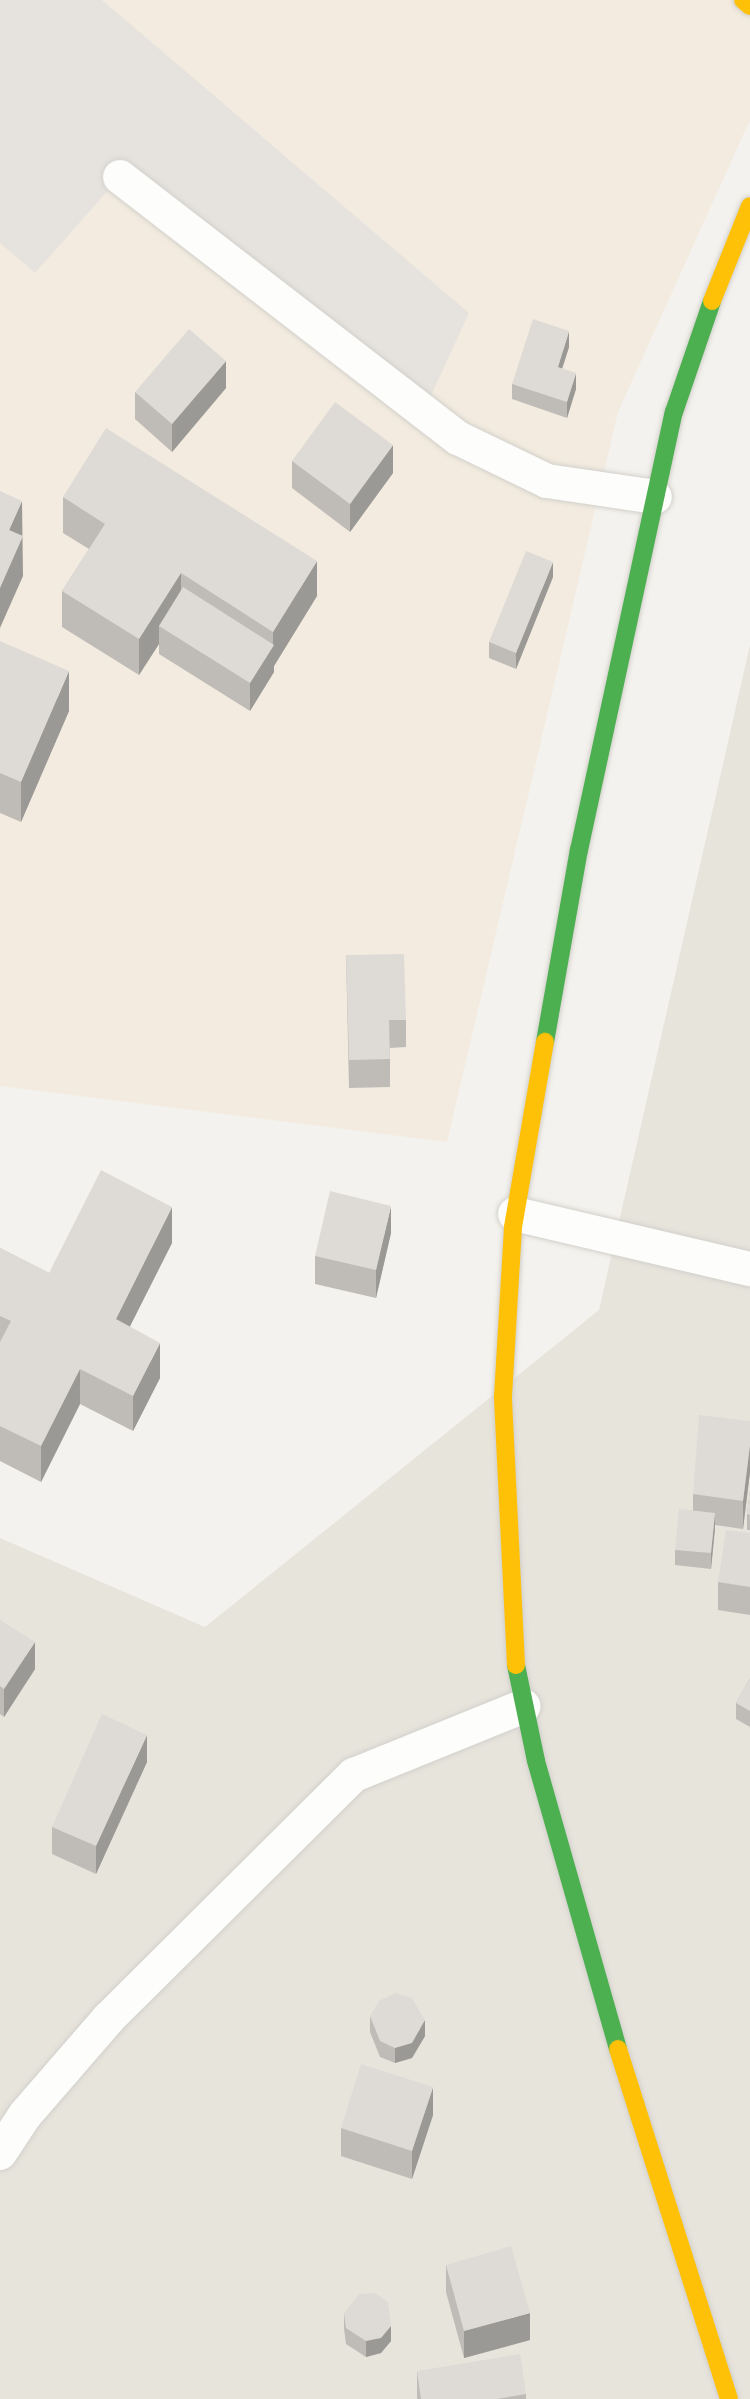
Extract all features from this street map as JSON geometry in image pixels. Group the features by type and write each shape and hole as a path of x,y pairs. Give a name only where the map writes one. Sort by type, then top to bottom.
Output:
{"street":[{"path":"743,0 750,6"},
{"path":"729,2399 651,2167 524,1706 516,1664 503,1396 515,1214 579,850 674,412 732,242 750,206"}],"lane":[{"path":"120,177 458,438 547,481 655,497"},
{"path":"515,1214 750,1269"},
{"path":"0,2153 25,2115 109,2018 354,1775 524,1706"}],"shaded area":[{"path":"0,0 750,0 750,120 618,412 447,1142 0,1086"},
{"path":"0,0 102,0 469,313 424,411 120,177 35,273 0,243"},
{"path":"750,645 750,2399 0,2399 0,1538 205,1627 599,1310"}],"building":[{"path":"533,319 569,331 558,367 576,373 567,402 512,384"},
{"path":"189,329 226,361 172,424 135,392"},
{"path":"335,402 393,445 350,504 292,461"},
{"path":"106,428 317,561 273,632 181,573 139,639 62,591 105,524 63,497"},
{"path":"0,491 22,501 9,530 23,536 0,588"},
{"path":"526,551 553,562 516,653 489,642"},
{"path":"183,587 274,645 250,683 159,626"},
{"path":"0,641 69,671 21,782 0,773"},
{"path":"404,954 406,1020 389,1020 390,1059 349,1060 346,955"},
{"path":"101,1170 172,1207 116,1319 160,1343 133,1396 80,1369 41,1446 0,1426 0,1342 11,1321 0,1316 0,1248 49,1273"},
{"path":"330,1191 391,1206 376,1270 315,1256"},
{"path":"699,1415 750,1421 743,1501 693,1494"},
{"path":"679,1509 715,1513 711,1553 675,1550"},
{"path":"726,1530 750,1533 750,1587 718,1582"},
{"path":"0,1620 35,1642 4,1689 0,1686"},
{"path":"750,1678 750,1711 736,1703"},
{"path":"102,1714 147,1735 96,1846 52,1827"},
{"path":"395,1993 412,1998 425,2020 412,2043 395,2048 380,2041 370,2016 379,2001"},
{"path":"361,2064 433,2087 412,2151 341,2128"},
{"path":"511,2246 530,2313 464,2331 446,2265"},
{"path":"375,2293 388,2302 391,2326 381,2338 366,2341 346,2328 344,2313 359,2294"},
{"path":"520,2354 526,2394 497,2399 421,2399 417,2371"}],"traffic: fast":[{"path":"545,1042 579,850 674,412 712,301"},
{"path":"516,1665 536,1761 618,2049"}],"traffic: slow":[{"path":"743,0 750,6"},
{"path":"712,301 750,206"},
{"path":"516,1665 503,1396 513,1227 545,1042"},
{"path":"618,2049 729,2399"}]}
